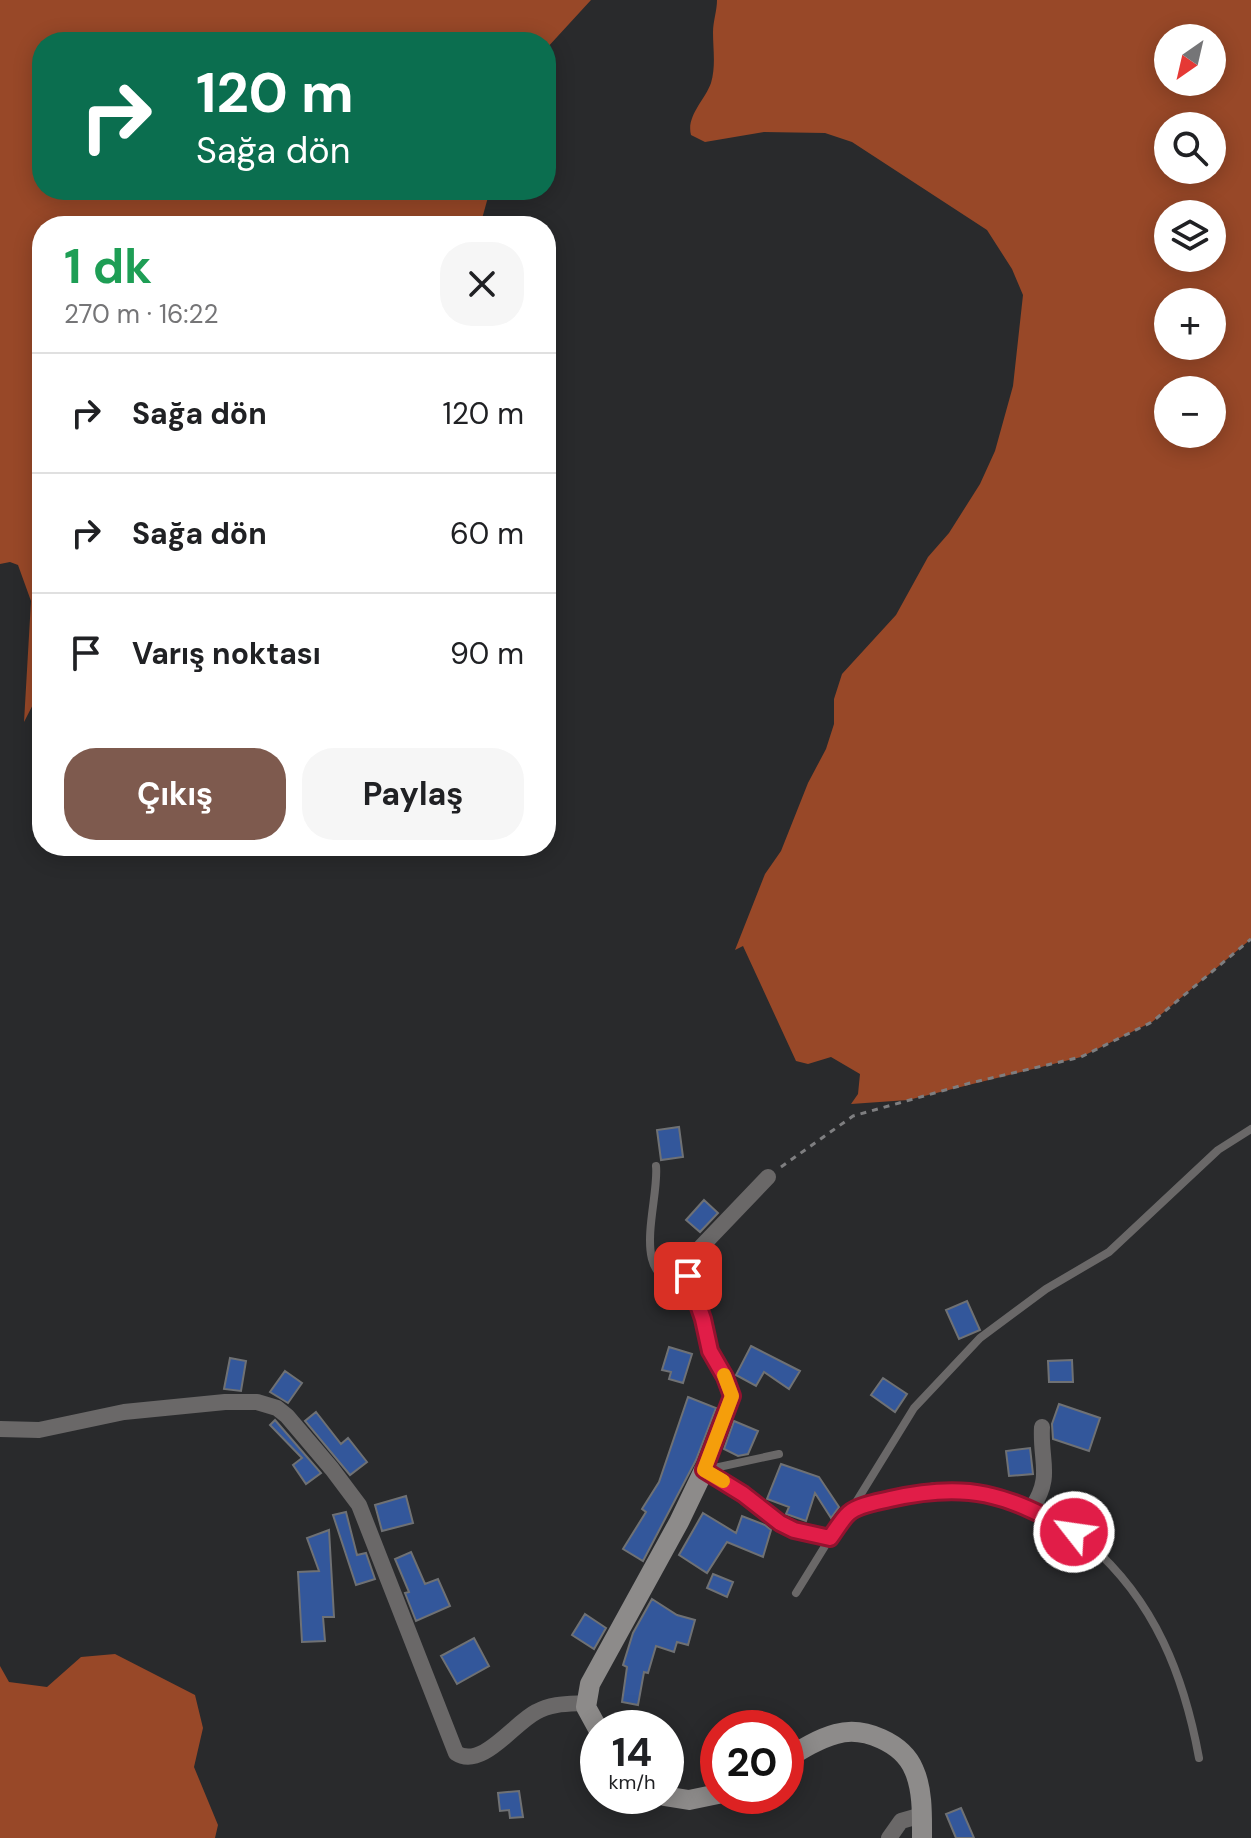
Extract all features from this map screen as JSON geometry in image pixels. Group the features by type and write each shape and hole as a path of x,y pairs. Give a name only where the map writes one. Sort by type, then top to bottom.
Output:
{"street":[{"path":"588,1710 586,1703 590,1684 704,1470 732,1396 710,1351 703,1319 689,1281 688,1265 692,1256 768,1177"},
{"path":"0,1429 39,1430 124,1412 225,1402 257,1402 277,1408 314,1448 359,1505 456,1753 471,1758 482,1754 547,1706 586,1703"},
{"path":"704,1470 743,1494 780,1523 794,1530 830,1538 850,1511 935,1490 987,1494 1032,1508 1042,1493 1045,1481 1042,1427"},
{"path":"804,1749 838,1733 851,1732 878,1737 901,1752 915,1772 922,1815 922,1838"},
{"path":"889,1838 901,1821 922,1815"}],"lane":[{"path":"850,1511 914,1408 980,1338 1046,1289 1109,1252 1218,1150 1251,1129"},
{"path":"656,1166 658,1180 650,1253 666,1279 672,1282 689,1281"},
{"path":"704,1470 779,1454"},
{"path":"1032,1508 1089,1544 1109,1563 1146,1611 1177,1669 1190,1710 1199,1758"},
{"path":"796,1593 830,1538"}],"path":[{"path":"768,1177 853,1116 970,1083 1081,1057 1152,1022 1251,939"}],"shaded area":[{"path":"0,0 591,0 556,38 556,32 32,32 32,200 487,200 483,216 32,216 32,706 24,722 31,601 18,565 10,562 0,564"},
{"path":"717,0 1251,0 1251,939 1152,1022 1081,1057 908,1100 851,1104 858,1094 860,1074 831,1057 808,1064 796,1061 743,946 735,950 765,874 781,851 808,783 826,749 834,724 834,699 842,674 896,615 928,557 949,533 980,484 995,451 1013,386 1023,295 1012,269 987,230 852,142 825,133 764,132 705,142 691,135 691,121 713,77 713,28"},
{"path":"115,1654 195,1695 203,1728 194,1767 218,1825 215,1838 0,1838 0,1666 9,1682 47,1687 81,1657"}],"building":[{"path":"679,1127 683,1157 661,1160 657,1130"},
{"path":"704,1200 718,1213 700,1232 686,1220"},
{"path":"967,1301 980,1330 959,1339 946,1310"},
{"path":"751,1346 800,1371 789,1389 764,1372 756,1386 736,1375"},
{"path":"669,1347 692,1354 683,1383 669,1379 671,1372 662,1370"},
{"path":"230,1358 246,1361 241,1391 224,1389"},
{"path":"1072,1360 1073,1382 1049,1382 1048,1361"},
{"path":"285,1371 302,1383 288,1403 270,1392"},
{"path":"883,1378 907,1394 895,1412 871,1395"},
{"path":"688,1397 716,1408 696,1460 643,1561 623,1549 646,1512 642,1509 659,1482"},
{"path":"1059,1404 1100,1418 1089,1451 1053,1439 1052,1424"},
{"path":"316,1412 341,1444 348,1438 367,1462 350,1475 305,1421"},
{"path":"275,1420 321,1473 306,1484 293,1465 302,1458 270,1425"},
{"path":"734,1421 758,1431 748,1454 738,1456 724,1449"},
{"path":"1030,1448 1033,1474 1009,1476 1006,1451"},
{"path":"781,1464 819,1477 839,1507 831,1518 815,1493 806,1521 786,1514 789,1507 767,1499"},
{"path":"406,1496 413,1523 382,1531 375,1505"},
{"path":"346,1512 357,1555 366,1553 375,1579 356,1585 333,1515"},
{"path":"703,1513 736,1533 742,1516 765,1525 771,1530 763,1557 727,1542 707,1573 679,1555"},
{"path":"329,1530 334,1617 323,1617 325,1641 302,1642 298,1572 319,1571 307,1538"},
{"path":"411,1552 425,1584 438,1579 450,1606 416,1621 405,1593 409,1592 395,1559"},
{"path":"713,1574 733,1582 727,1597 707,1588"},
{"path":"652,1599 677,1615 695,1620 688,1645 677,1642 674,1652 656,1646 648,1673 644,1672 638,1705 622,1702 627,1667 623,1665 633,1633"},
{"path":"585,1614 606,1628 594,1649 572,1635"},
{"path":"474,1638 489,1666 457,1684 441,1656"},
{"path":"519,1791 523,1817 510,1818 509,1810 500,1811 498,1793"},
{"path":"961,1808 974,1838 956,1838 946,1814"}],"slow traffic":[{"path":"723,1481 704,1470 732,1396 724,1375"}],"route":[{"path":"688,1276 710,1351 732,1396 704,1470 743,1494 780,1523 794,1530 830,1538 850,1511 935,1490 961,1490 987,1494 1032,1508 1074,1532"}]}
